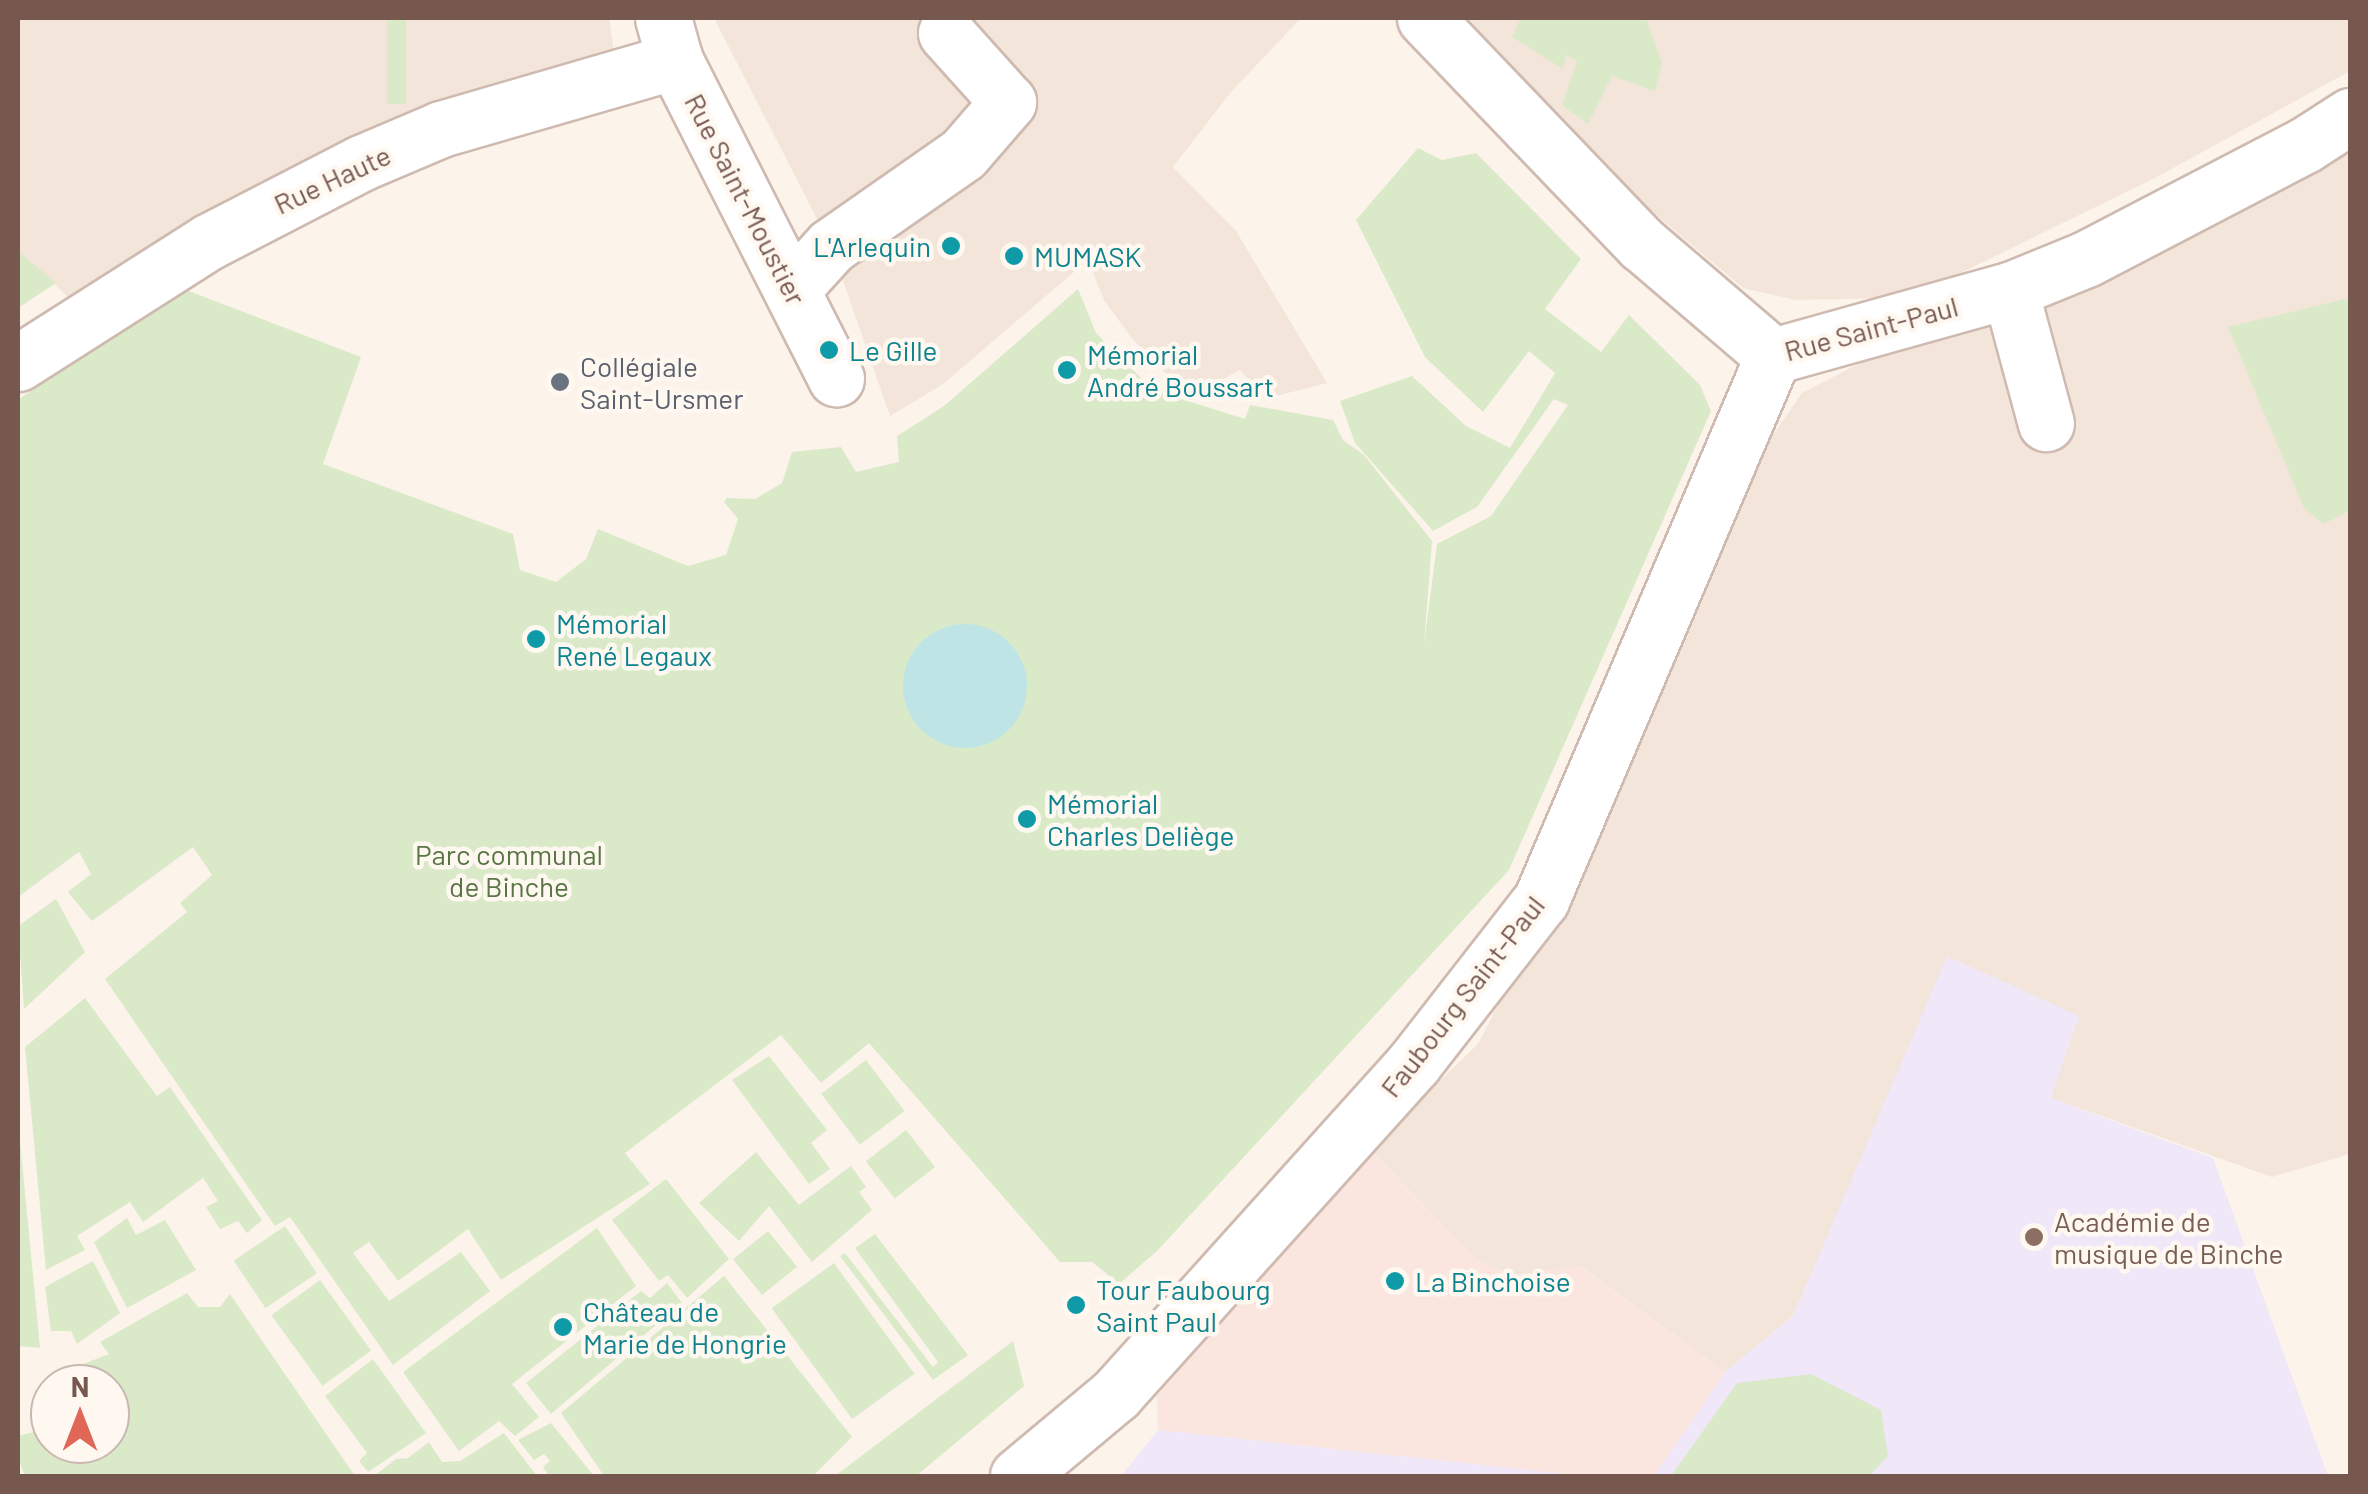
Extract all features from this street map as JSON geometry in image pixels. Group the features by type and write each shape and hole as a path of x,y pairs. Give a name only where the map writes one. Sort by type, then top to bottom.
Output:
{"street":[{"name":"Rue Saint-Paul","path":"1425,18 1642,244 1773,356 2010,290 2086,260 2305,145 2350,116"},
{"path":"792,289 831,246 963,154 1008,102 946,33"},
{"name":"Rue Saint-Moustier","path":"669,39 836,378"},
{"name":"Rue Haute","path":"18,362 208,242 343,171 669,39"},
{"path":"2010,290 2046,423"},
{"name":"Faubourg Saint-Paul","path":"1018,1476 1116,1394 1414,1063 1541,900 1773,356"}],"shaded area":[{"path":"18,18 609,18 614,52 226,205 68,297 18,251"},
{"path":"714,18 1301,18 1231,92 1173,167 1236,231 1327,383 1264,399 1240,370 1206,388 1170,378 1130,336 1104,300 1088,260 943,384 890,416 831,246"},
{"path":"1450,18 2350,18 2350,71 2155,178 1938,284 1886,298 1796,300 1743,288 1611,177"},
{"path":"2350,122 2350,1154 2272,1177 2051,1098 1948,957 1793,1316 1725,1372 1580,1266 1513,1276 1476,1258 1369,1149 1478,1044 1688,635 1766,445 1802,393 1862,362 2071,298"},
{"name":"Académie de musique de Binche","path":"1947,956 2079,1016 2051,1098 2213,1158 2328,1476 1654,1476 1725,1372 1793,1316"},
{"path":"1369,1149 1476,1258 1513,1276 1579,1266 1725,1372 1654,1476 1583,1476 1158,1430 1157,1396"},
{"path":"1158,1430 1583,1476 1121,1476"}],"green space":[{"path":"387,18 406,18 406,104 387,104"},
{"path":"1521,18 1646,18 1662,63 1655,91 1612,76 1588,124 1562,105 1577,61 1566,55 1563,69 1512,37"},
{"name":"Parc communal de Binche","path":"1418,148 1442,160 1476,153 1581,259 1545,309 1601,352 1629,315 1700,385 1711,411 1509,870 1157,1251 1119,1284 1092,1262 1060,1262 869,1043 821,1083 781,1035 625,1153 650,1184 501,1280 468,1229 398,1281 369,1242 353,1253 389,1301 461,1252 490,1291 393,1365 290,1217 275,1226 105,979 187,912 180,903 212,875 193,847 92,921 68,892 91,874 79,852 18,897 18,400 181,288 361,357 323,464 513,534 520,570 556,582 586,559 598,529 688,566 726,555 738,519 724,502 727,498 755,499 782,483 792,452 841,447 856,472 899,462 897,436 944,406 1078,289 1096,333 1153,390 1245,419 1250,405 1333,420 1343,440 1364,455 1432,541 1424,645 1437,544 1491,516 1568,405 1554,399 1477,507 1433,531 1355,443 1340,401 1412,376 1466,426 1510,448 1555,373 1529,351 1483,412 1425,357 1356,220"},
{"path":"18,251 56,283 18,308"},
{"path":"2350,298 2350,510 2324,524 2304,508 2228,327"},
{"path":"56,899 85,952 24,1009 18,926"},
{"path":"85,998 157,1096 170,1087 262,1220 247,1233 238,1221 220,1229 206,1207 218,1201 203,1178 143,1222 130,1202 77,1236 85,1250 46,1270 25,1047"},
{"path":"769,1056 827,1130 811,1143 830,1169 809,1184 732,1080"},
{"path":"866,1060 905,1111 860,1145 821,1094"},
{"path":"18,1120 40,1348 18,1346"},
{"path":"906,1130 935,1167 895,1198 866,1161"},
{"path":"756,1152 799,1205 851,1166 866,1187 859,1192 872,1210 812,1262 769,1206 739,1241 699,1203"},
{"path":"666,1179 729,1259 687,1298 668,1275 659,1281 612,1220"},
{"path":"127,1218 136,1235 165,1220 196,1270 127,1308 94,1242"},
{"path":"285,1226 317,1273 265,1308 234,1261"},
{"path":"597,1228 636,1286 512,1384 539,1417 515,1436 499,1421 459,1451 403,1372"},
{"path":"768,1231 797,1267 762,1295 733,1259"},
{"path":"875,1234 968,1355 933,1380 840,1256 845,1253 933,1367 938,1362 855,1248"},
{"path":"93,1261 120,1313 77,1344 71,1331 51,1331 45,1287"},
{"path":"834,1263 915,1374 852,1419 772,1308"},
{"path":"724,1276 852,1437 813,1476 604,1476 561,1413"},
{"path":"320,1280 371,1350 323,1386 271,1315"},
{"path":"667,1283 682,1303 551,1414 526,1383 641,1291 650,1298"},
{"path":"187,1293 198,1307 220,1307 230,1294 355,1476 25,1476 18,1458 18,1436 30,1433 30,1464 130,1464 130,1364 83,1364 109,1354 100,1342"},
{"path":"1013,1341 1024,1386 916,1476 835,1476"},
{"path":"373,1359 426,1433 368,1472 359,1461 367,1453 325,1396"},
{"path":"1811,1374 1881,1410 1888,1456 1869,1476 1671,1476 1737,1383"},
{"path":"551,1423 594,1476 549,1476 543,1467 550,1461 544,1454 534,1460 518,1440"},
{"path":"504,1433 537,1476 374,1476 429,1442 442,1462 460,1461"}],"water":[{"path":"965,624 989,629 1009,642 1022,662 1027,686 1022,710 1009,730 989,743 965,748 941,743 921,730 908,710 903,686 908,662 921,642 941,629"}],"place":[{"name":"L'Arlequin","path":"951,246"},
{"name":"MUMASK","path":"1014,256"},
{"name":"Le Gille","path":"829,350"},
{"name":"Mémorial André Boussart","path":"1067,370"},
{"name":"Collégiale Saint-Ursmer","path":"560,382"},
{"name":"Mémorial René Legaux","path":"536,639"},
{"name":"Mémorial Charles Deliège","path":"1027,819"},
{"name":"Académie de musique de Binche","path":"2034,1237"},
{"name":"La Binchoise","path":"1395,1281"},
{"name":"Tour Faubourg Saint Paul","path":"1076,1305"},
{"name":"Château de Marie de Hongrie","path":"563,1327"}]}
